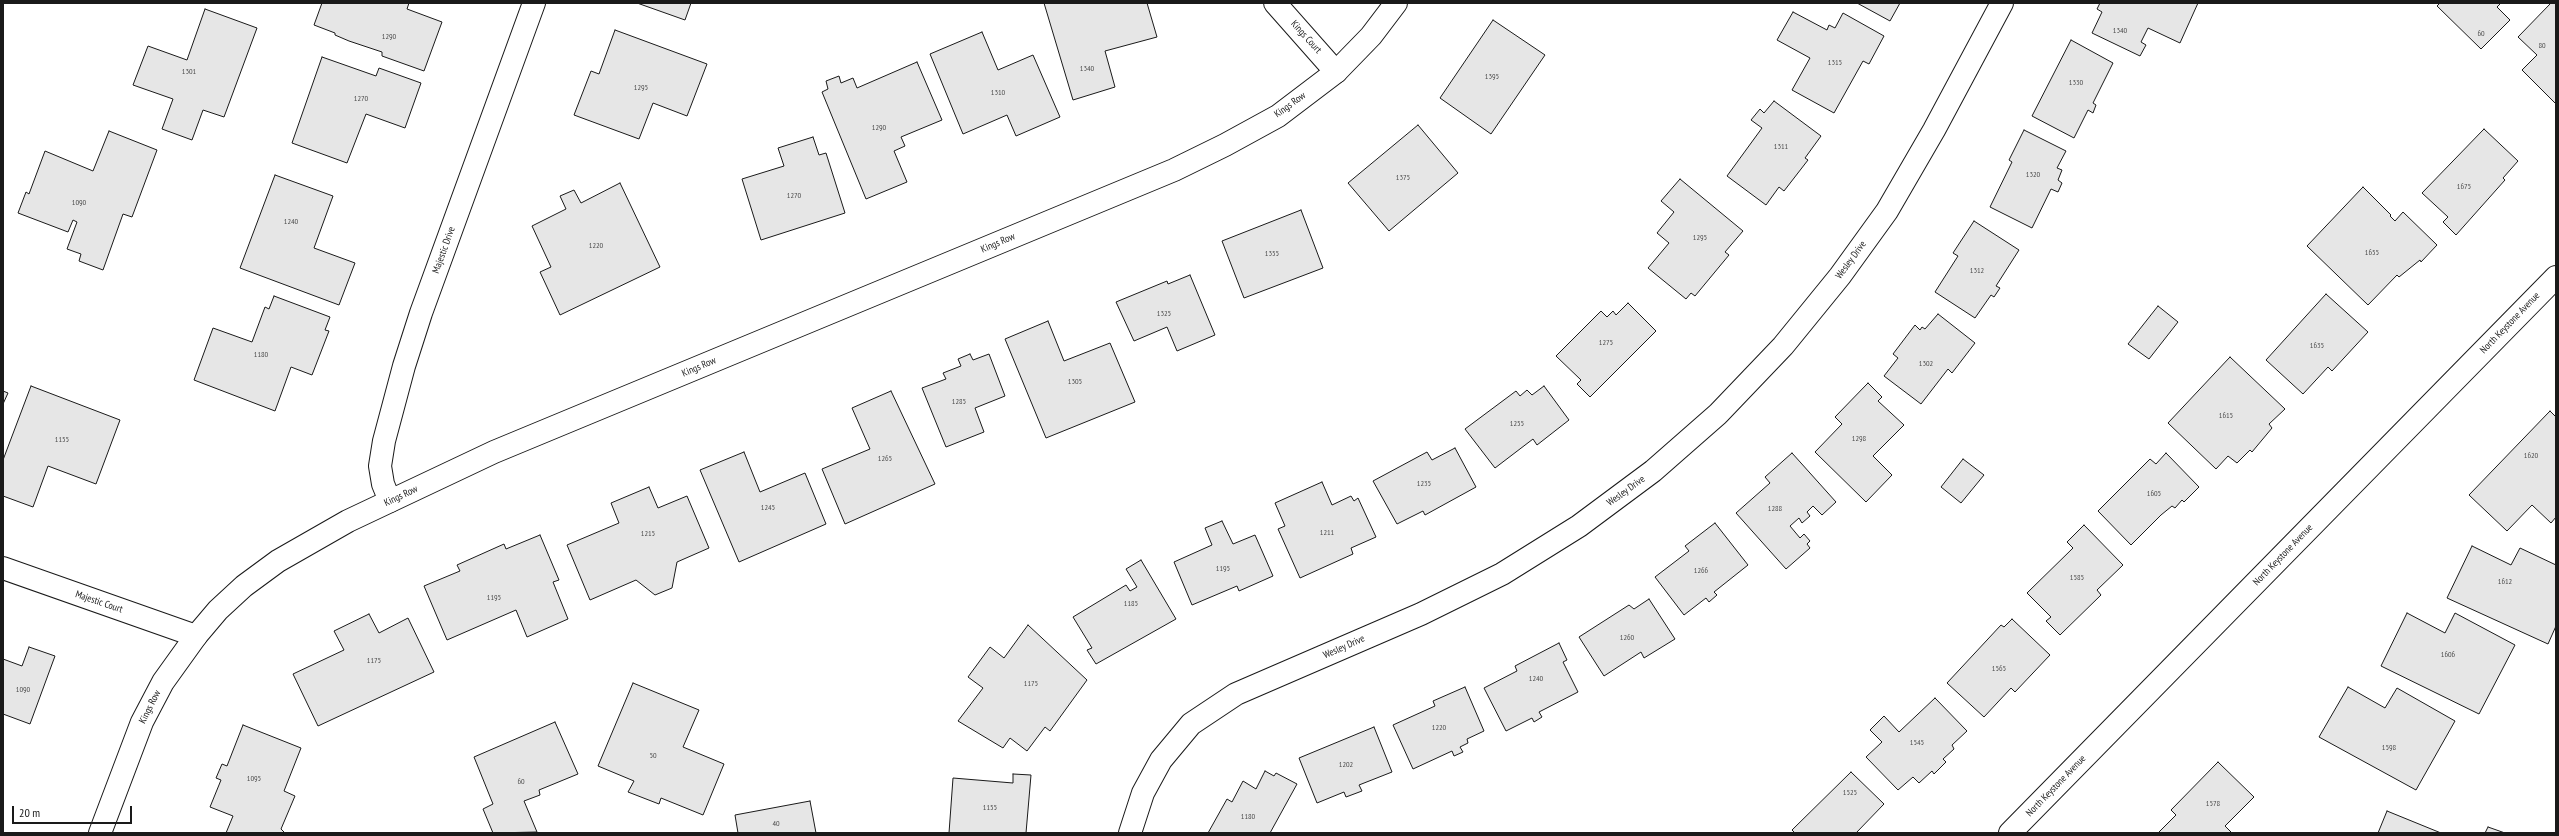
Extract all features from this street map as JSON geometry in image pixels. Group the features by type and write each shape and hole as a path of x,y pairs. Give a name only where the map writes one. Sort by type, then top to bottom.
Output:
{"street":[{"name":"Majestic Drive","path":"390,501 383,484 380,466 384,441 404,366 424,306 534,3"},
{"name":"Kings Court","path":"1275,3 1336,72"},
{"name":"Kings Row","path":"100,833 142,722 163,682 196,636 218,610 244,586 278,561 348,521 494,452 1174,170 1225,145 1278,116 1336,72 1371,36 1396,3"},
{"name":"Wesley Drive","path":"1130,833 1143,793 1161,760 1191,724 1236,694 1421,614 1502,574 1579,526 1653,471 1718,414 1783,346 1840,276 1887,211 1934,130 2002,3"},
{"name":"North Keystone Avenue","path":"2010,833 2556,276"},
{"name":"Majestic Court","path":"3,568 196,636"}],"building":[{"path":"322,3 409,3 407,9 442,22 424,71 382,56 382,52 349,41 335,35 335,33 314,25"},
{"path":"637,3 691,3 685,20"},
{"path":"1044,3 1147,3 1157,37 1105,51 1115,87 1073,100"},
{"path":"1857,3 1900,3 1890,21"},
{"path":"2100,3 2198,3 2180,43 2148,28 2141,42 2146,45 2140,56 2092,33 2102,12 2097,9"},
{"path":"2440,3 2501,3 2497,7 2510,20 2481,49 2437,6"},
{"path":"2551,3 2556,3 2556,104 2522,70 2537,55 2518,37"},
{"path":"205,9 257,28 224,117 203,110 192,140 162,129 173,99 133,85 148,46 187,60"},
{"path":"1793,12 1827,30 1829,25 1835,28 1843,13 1884,36 1869,64 1863,61 1834,113 1792,90 1810,58 1777,40"},
{"path":"1493,20 1545,55 1491,134 1440,98"},
{"path":"615,30 707,64 687,116 653,103 639,139 574,115 591,71 599,74"},
{"path":"982,32 998,70 1033,55 1060,117 1016,136 1007,115 963,134 930,54"},
{"path":"2071,40 2113,63 2093,103 2096,105 2093,113 2088,110 2074,138 2032,116"},
{"path":"322,57 376,76 379,68 421,83 405,128 366,114 347,163 292,143"},
{"path":"917,62 942,120 901,137 905,146 894,151 907,182 866,199 822,92 828,89 826,81 839,76 841,83 853,78 857,88"},
{"path":"1774,101 1821,136 1805,158 1808,160 1784,191 1779,187 1766,205 1727,176 1762,128 1751,120 1760,109 1764,113"},
{"path":"1418,125 1458,173 1389,231 1348,183"},
{"path":"2484,129 2518,161 2503,178 2505,180 2456,235 2443,222 2448,217 2422,193"},
{"path":"2024,130 2066,151 2057,168 2062,170 2058,180 2062,183 2058,192 2051,189 2032,228 1990,207 2012,162 2009,160"},
{"path":"109,131 157,150 132,217 123,214 103,270 79,261 81,254 67,249 77,222 73,220 68,232 18,213 26,192 29,194 45,151 93,171"},
{"path":"813,137 819,155 826,153 845,213 761,240 742,179 784,166 778,148"},
{"path":"275,175 333,196 314,248 355,263 339,305 240,268"},
{"path":"1680,179 1743,231 1725,252 1729,255 1695,296 1691,293 1686,299 1648,268 1669,243 1657,233 1674,212 1661,201"},
{"path":"620,183 660,267 560,315 540,272 551,267 532,226 566,209 560,196 574,190 581,203"},
{"path":"2363,187 2395,221 2403,212 2437,245 2421,262 2420,260 2399,277 2397,275 2368,305 2307,246"},
{"path":"1301,210 1323,268 1244,298 1222,241"},
{"path":"1974,221 2019,250 1996,286 2000,288 1994,297 1991,295 1975,318 1935,292 1958,256 1953,253"},
{"path":"1190,275 1215,335 1177,351 1167,327 1134,341 1116,302 1167,281 1168,284"},
{"path":"2326,294 2368,332 2332,371 2328,367 2303,394 2266,360"},
{"path":"274,296 330,317 325,330 329,331 312,375 291,367 275,411 194,380 213,328 252,342 265,307 269,309"},
{"path":"1628,303 1656,331 1590,397 1577,384 1581,380 1556,356 1601,311 1607,317 1613,311 1616,315"},
{"path":"2158,306 2178,322 2149,359 2128,344"},
{"path":"1938,314 1975,343 1952,373 1948,369 1921,404 1884,376 1898,358 1893,354 1915,325 1920,330 1922,327 1925,329"},
{"path":"1048,321 1064,361 1110,343 1135,402 1046,438 1005,339"},
{"path":"970,354 973,360 989,354 1005,396 975,408 984,432 946,447 922,388 946,379 943,373 961,366 958,359"},
{"path":"2230,357 2285,409 2269,424 2272,428 2252,452 2250,450 2237,463 2228,456 2216,469 2168,423"},
{"path":"1868,383 1882,397 1878,401 1904,425 1873,456 1892,475 1866,502 1815,452 1842,424 1835,417"},
{"path":"31,386 120,420 96,484 48,466 33,507 3,496 3,460"},
{"path":"1544,386 1569,420 1537,445 1533,439 1495,468 1465,429 1516,391 1520,396 1527,390 1532,395"},
{"path":"3,391 8,393 3,404"},
{"path":"891,391 935,484 845,524 822,469 870,449 852,408"},
{"path":"2550,411 2556,417 2556,517 2551,523 2532,505 2507,531 2469,495"},
{"path":"1455,448 1476,487 1425,515 1423,511 1397,524 1373,481 1427,452 1432,460"},
{"path":"744,452 760,492 805,473 826,524 739,562 700,470"},
{"path":"1792,453 1836,502 1822,515 1813,506 1807,512 1810,516 1802,523 1799,518 1790,526 1800,538 1804,534 1810,541 1807,544 1810,548 1786,569 1736,513 1770,483 1765,477"},
{"path":"2166,453 2199,487 2184,502 2182,500 2175,508 2172,506 2161,515 2131,545 2098,511 2150,459 2156,464"},
{"path":"1963,459 1984,475 1961,503 1941,487"},
{"path":"1322,482 1332,505 1351,496 1354,501 1358,498 1376,537 1351,548 1353,554 1300,578 1278,529 1285,526 1275,503"},
{"path":"649,487 658,508 687,496 709,548 677,562 672,588 655,595 636,580 590,600 567,545 619,523 611,503"},
{"path":"1222,521 1233,544 1255,535 1273,576 1239,591 1237,586 1192,605 1174,562 1212,545 1205,528"},
{"path":"1715,523 1748,565 1714,592 1717,595 1709,602 1706,598 1684,615 1655,577 1689,551 1685,546"},
{"path":"2084,525 2123,565 2097,590 2101,595 2060,635 2046,621 2051,617 2027,593 2073,548 2067,542"},
{"path":"540,535 559,580 553,582 568,619 527,637 516,610 447,640 424,586 460,571 457,565 504,544 506,549"},
{"path":"2472,546 2511,565 2520,548 2556,565 2556,626 2548,644 2447,598"},
{"path":"1141,560 1176,619 1096,664 1087,650 1092,648 1073,617 1126,585 1130,591 1137,587 1126,569"},
{"path":"1649,599 1675,639 1644,658 1641,652 1604,676 1579,637 1629,605 1634,609"},
{"path":"2407,613 2445,633 2455,613 2515,645 2479,714 2381,666"},
{"path":"369,614 379,633 408,618 434,672 318,726 293,674 344,650 334,631"},
{"path":"2012,619 2050,655 2015,692 2011,688 1984,717 1947,683 2001,625 2004,627"},
{"path":"1028,625 1087,680 1050,731 1045,727 1027,751 1010,738 1003,748 958,721 983,688 968,677 990,647 1004,658"},
{"path":"1559,643 1567,660 1563,662 1578,692 1539,712 1542,717 1534,722 1532,718 1506,731 1484,688 1517,671 1515,666"},
{"path":"29,647 55,656 30,724 3,714 3,659 22,666"},
{"path":"633,683 699,710 683,747 724,764 703,815 661,798 659,804 628,792 634,781 598,766"},
{"path":"1465,687 1484,731 1467,739 1468,743 1460,747 1463,752 1454,756 1452,751 1413,769 1393,725 1435,706 1433,701"},
{"path":"2348,687 2385,708 2397,688 2455,721 2416,790 2319,737"},
{"path":"1935,698 1967,731 1952,745 1954,749 1943,759 1946,762 1934,774 1932,771 1919,783 1913,777 1898,790 1866,757 1882,742 1870,730 1884,716 1899,732"},
{"path":"555,722 578,774 539,790 540,795 524,801 537,832 493,833 483,809 493,804 474,757"},
{"path":"243,725 301,748 284,791 295,796 281,829 285,833 226,833 233,816 210,807 221,780 216,778 222,764 227,766"},
{"path":"1374,727 1392,772 1359,785 1362,791 1346,797 1344,792 1317,803 1299,758"},
{"path":"2218,762 2254,797 2225,826 2232,833 2158,833 2176,815 2171,810"},
{"path":"1265,771 1274,776 1276,773 1297,784 1270,833 1208,833 1227,799 1232,802 1243,781 1256,789"},
{"path":"1851,772 1884,804 1856,833 1795,833 1792,830"},
{"path":"1013,774 1031,775 1026,833 949,833 953,778 1013,783"},
{"path":"810,801 816,833 738,833 735,815"},
{"path":"2387,811 2441,833 2378,833"},
{"path":"2488,827 2505,833 2485,833"}]}
